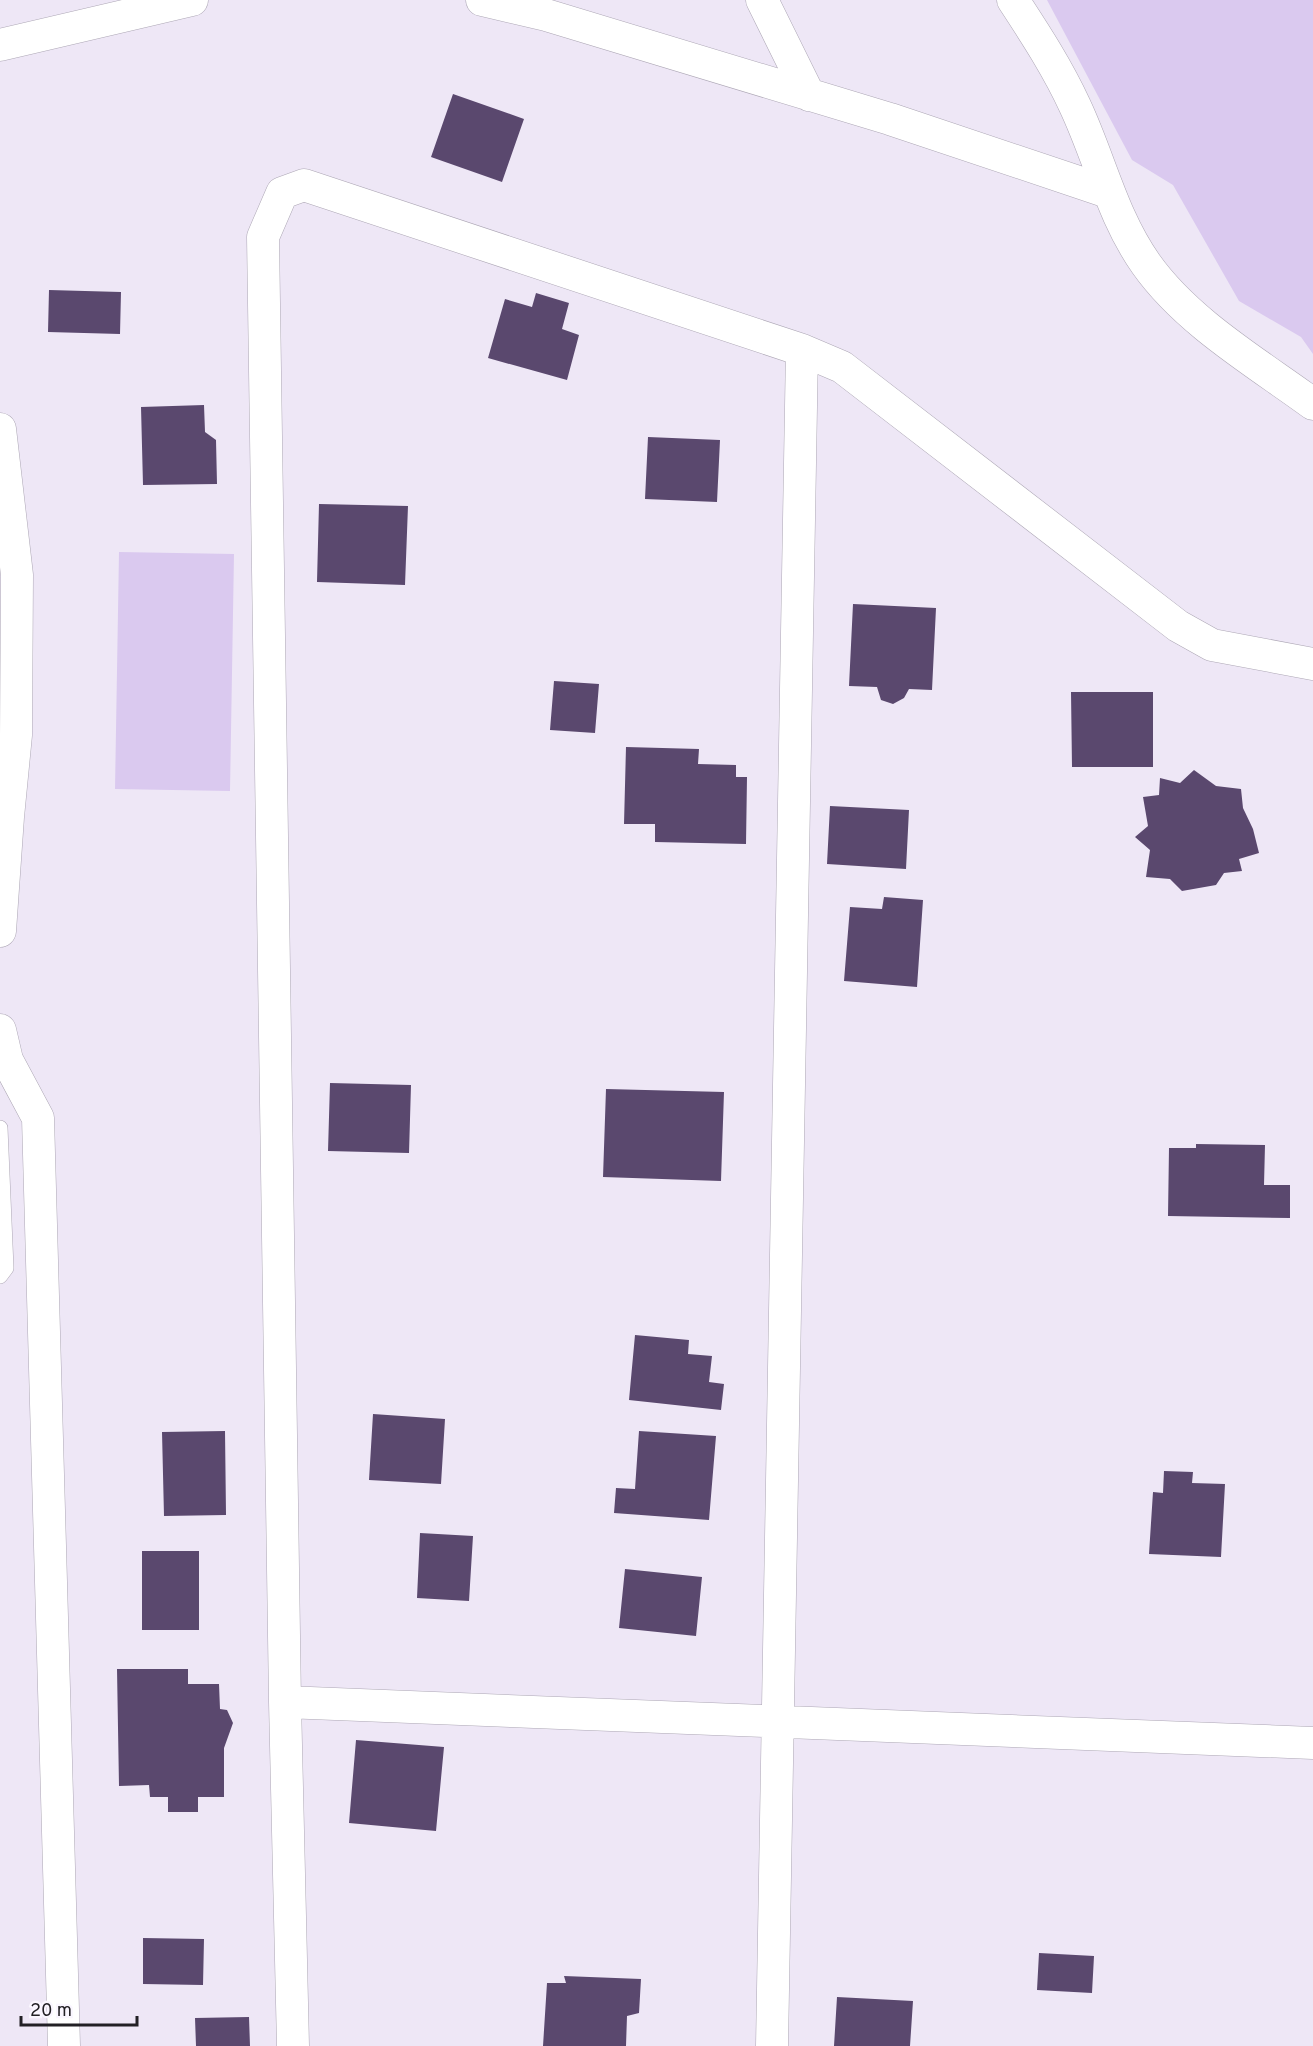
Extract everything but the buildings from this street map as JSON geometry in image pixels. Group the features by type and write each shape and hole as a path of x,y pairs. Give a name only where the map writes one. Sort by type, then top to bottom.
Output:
{"street":[{"path":"0,45 192,0"},
{"path":"482,0 546,15 890,118 1108,192"},
{"path":"762,0 809,94"},
{"path":"1013,0 1052,60 1076,107 1124,228 1147,265 1178,300 1204,324 1313,404"},
{"path":"293,2046 285,1702 263,237 282,193 304,185 802,350 842,367 1178,626 1212,645 1313,664"},
{"path":"772,2046 802,350"},
{"path":"0,429 17,575 16,735 4,817 0,932"},
{"path":"0,1030 7,1060 38,1118 64,2046"},
{"path":"285,1702 1313,1743"}],"lane":[{"path":"0,1128 6,1268 0,1276"}],"shaded area":[{"path":"1047,0 1313,0 1313,354 1301,337 1239,301 1173,185 1132,160"},
{"path":"119,552 234,554 230,791 115,789"}]}
